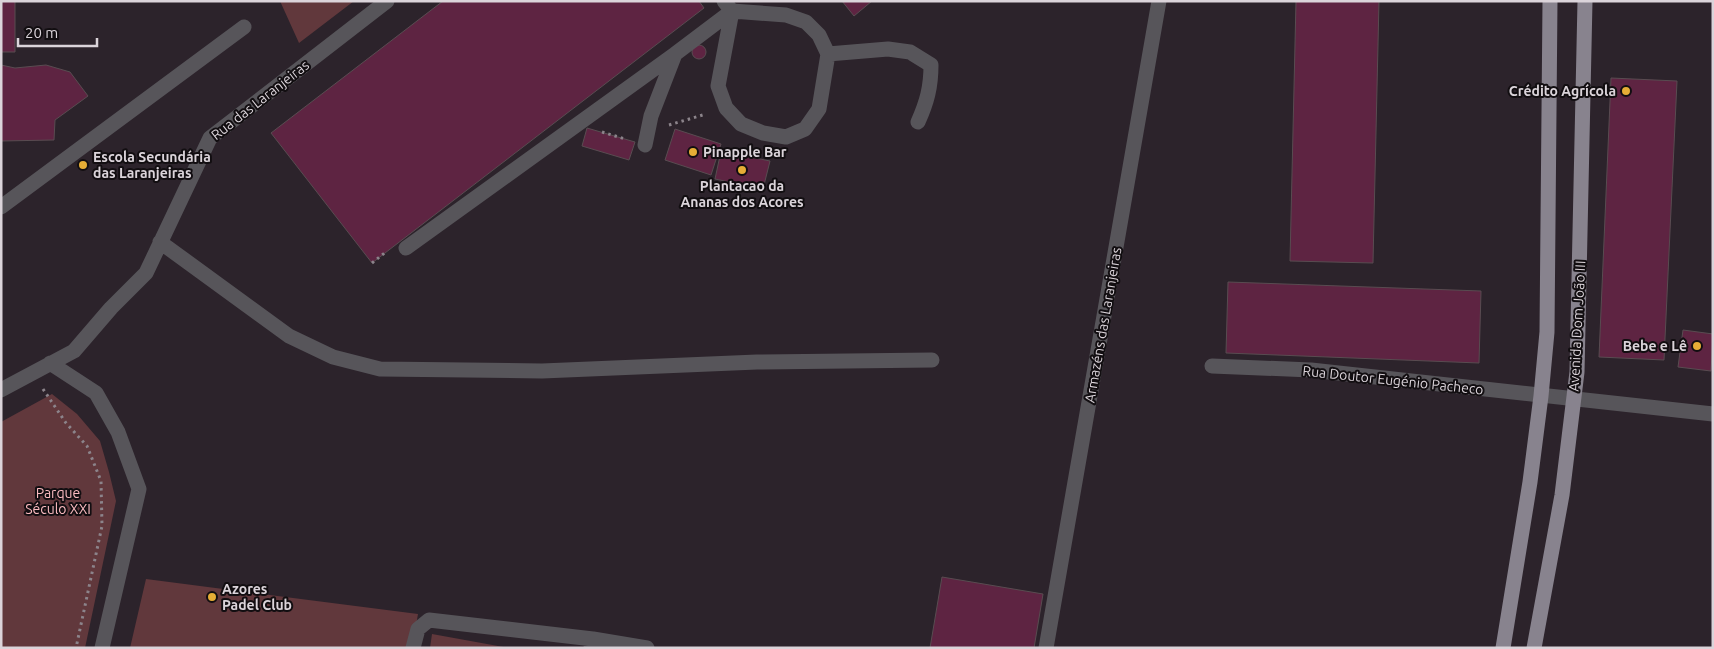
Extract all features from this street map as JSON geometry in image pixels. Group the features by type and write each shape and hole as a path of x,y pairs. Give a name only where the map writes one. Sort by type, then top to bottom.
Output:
{"main road":[{"path":"1503,648 1542,396 1547,332 1550,1"},
{"name":"Avenida Dom João III","path":"1534,648 1562,495 1574,398 1579,332 1585,1"}],"street":[{"name":"Rua das Laranjeiras","path":"1,390 74,351 111,308 146,273 210,138 387,1"},
{"name":"Armazéns das Laranjeiras","path":"1046,648 1159,1"},
{"path":"728,6 786,15 806,22 819,35 828,54 818,109 805,129 786,137 763,133 741,124 726,108 718,86 728,6"},
{"path":"406,248 675,54 728,6"},
{"path":"1,207 244,27"},
{"path":"828,54 895,50 910,52 932,65 927,102 918,122"},
{"path":"646,138 651,116 675,54"},
{"path":"160,242 289,336 333,357 380,370 542,371 757,362 932,360"},
{"path":"50,363 96,393 118,432 139,489 102,648"},
{"name":"Rua Doutor Eugénio Pacheco","path":"1212,366 1310,370 1713,414"},
{"path":"413,648 418,629 429,620 592,643 647,648"}],"path":[{"path":"597,131 646,138 726,108"},
{"path":"32,372 66,423 87,446 101,481 102,526 76,648"}],"green space":[{"path":"280,1 354,1 299,43"},
{"name":"Parque Século XXI","path":"52,394 77,414 100,441 116,501 85,648 1,648 1,422"},
{"name":"Azores Padel Club","path":"146,579 418,614 412,648 130,648"},
{"path":"432,634 509,648 430,648"}],"building":[{"path":"1,1 15,1 15,52 1,52"},
{"path":"443,1 699,1 704,8 372,263 271,133"},
{"path":"842,1 872,1 854,16"},
{"path":"1296,1 1379,1 1373,263 1290,261"},
{"path":"699,45 704,47 706,52 704,57 699,59 694,57 692,52 694,47"},
{"path":"1,65 15,68 46,65 70,72 88,96 55,120 54,140 1,141"},
{"path":"1611,78 1677,81 1664,360 1599,357"},
{"path":"587,128 635,142 629,160 582,146"},
{"name":"Pinapple Bar","path":"675,129 721,144 711,175 665,160"},
{"name":"Plantacao da Ananas dos Acores","path":"721,151 770,161 763,189 715,179"},
{"path":"1228,282 1481,291 1479,363 1226,353"},
{"name":"Bebe e Lê","path":"1683,330 1713,334 1711,371 1678,367"},
{"path":"942,577 1043,594 1034,648 930,648"}],"place":[{"name":"Crédito Agrícola","path":"1626,91"},
{"name":"Pinapple Bar","path":"693,152"},
{"name":"Escola Secundária das Laranjeiras","path":"83,165"},
{"name":"Plantacao da Ananas dos Acores","path":"742,170"},
{"name":"Bebe e Lê","path":"1697,346"},
{"name":"Azores Padel Club","path":"212,597"}]}
